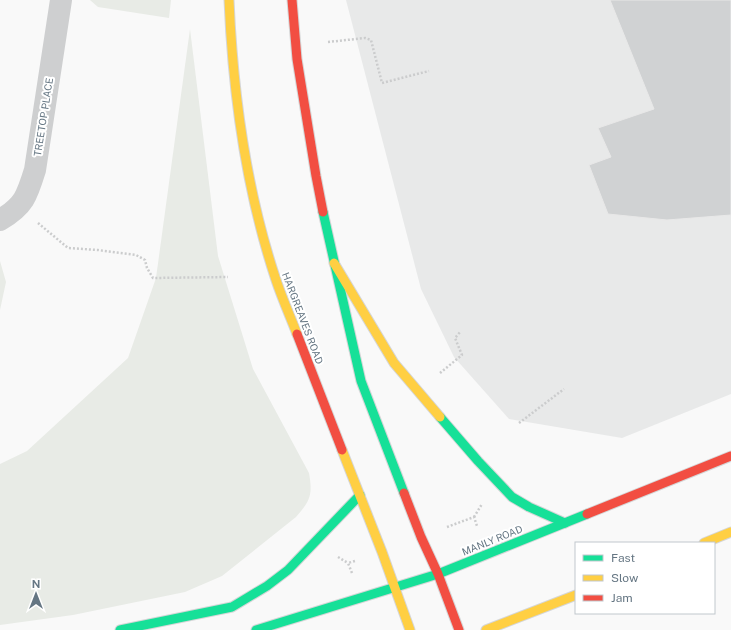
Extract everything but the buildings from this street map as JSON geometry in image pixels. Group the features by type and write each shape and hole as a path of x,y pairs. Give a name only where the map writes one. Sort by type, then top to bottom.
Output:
{"main road":[{"name":"HARGREAVES ROAD","path":"229,0 232,58 240,126 263,238 276,281 360,495 410,630"},
{"path":"292,0 297,59 316,176 361,381 421,537 438,574 458,630"},
{"path":"334,263 394,363 492,476 512,497 529,508 565,523"},
{"name":"MANLY ROAD","path":"256,630 438,574 731,456"},
{"path":"120,630 232,607 267,586 288,570 360,495"},
{"path":"706,542 731,532"},
{"path":"486,630 575,594"}],"street":[{"name":"TREETOP PLACE","path":"0,220 19,207 29,190 35,170 60,0"}],"path":[{"path":"328,42 365,38 371,40 382,83 429,71"},
{"path":"19,207 68,248 136,255 145,260 147,268 153,278 228,277"},
{"path":"440,373 462,355 455,338 461,331"},
{"path":"519,423 564,389"},
{"path":"448,527 474,517 485,499"},
{"path":"474,517 477,526"},
{"path":"352,572 348,563 355,561"}],"shaded area":[{"path":"90,0 171,0 169,18 98,7"},
{"path":"346,0 731,0 731,394 622,438 509,419 454,357 421,289"},
{"path":"190,29 218,256 253,369 309,473 311,487 309,497 296,517 222,576 185,592 73,615 0,625 0,464 27,451 128,358 156,278"},
{"path":"0,261 6,282 0,310"}],"traffic: fast":[{"path":"323,212 361,381 404,493"},
{"path":"440,417 512,497 529,507 565,523"},
{"path":"120,630 232,607 267,586 288,570 360,495"},
{"path":"256,630 438,574 587,514"}],"traffic: slow":[{"path":"229,0 238,107 249,177 278,287 297,334"},
{"path":"334,263 394,363 440,417"},
{"path":"342,450 382,552 410,630"},
{"path":"706,542 731,532"},
{"path":"486,630 575,595"}],"traffic: jam":[{"path":"292,0 297,59 323,212"},
{"path":"297,334 342,450"},
{"path":"587,514 731,456"},
{"path":"404,493 421,537 438,574 459,630"}]}
